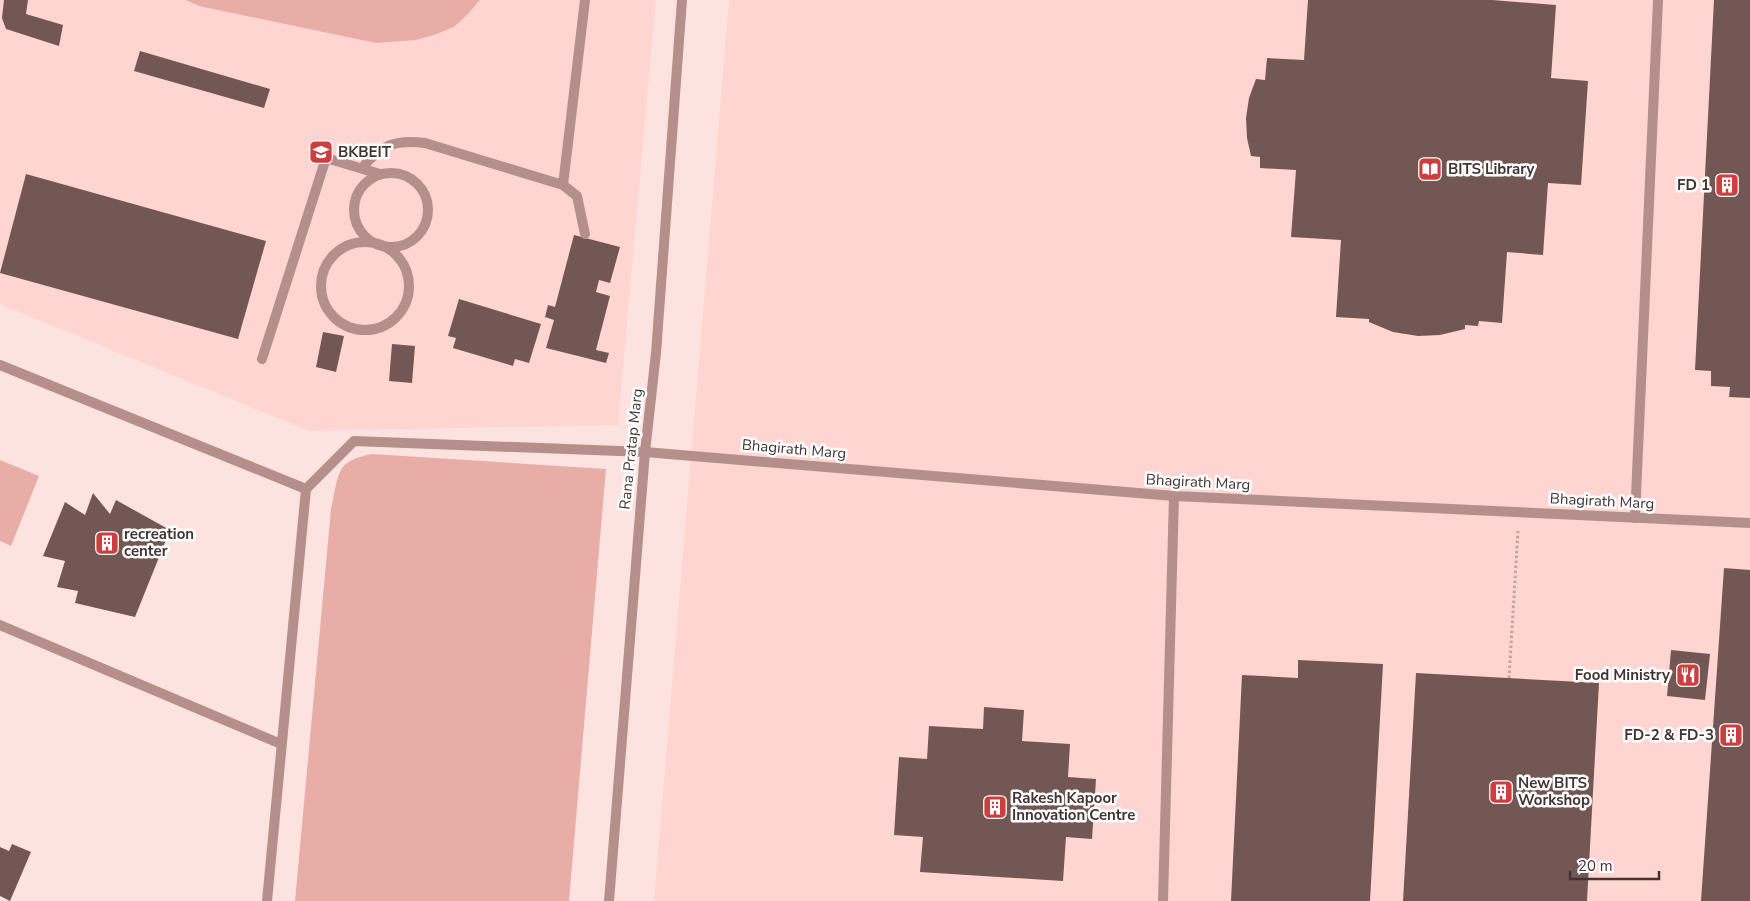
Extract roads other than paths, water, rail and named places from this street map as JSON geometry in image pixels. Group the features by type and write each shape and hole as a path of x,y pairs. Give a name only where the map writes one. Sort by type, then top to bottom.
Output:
{"street":[{"path":"562,185 585,0"},
{"name":"Rana Pratap Marg","path":"609,901 645,452 656,353 682,0"},
{"path":"1635,518 1658,0"},
{"path":"362,168 373,154 388,146 407,140 425,143 562,185 577,196 585,234"},
{"path":"262,359 326,158 380,174"},
{"path":"380,174 367,181 358,192 354,206 356,221 363,234 374,243 390,249 402,262 408,278 408,295 401,311 389,323 373,330 356,330 340,323 328,310 322,294 322,277 329,261 341,249 357,242 374,243 388,247 402,245 416,238 424,227 428,213 427,198 420,185 408,176 394,172 380,174"},
{"path":"0,366 306,489 267,901"},
{"name":"Bhagirath Marg","path":"306,489 354,441 645,452 1174,496 1750,524"},
{"path":"1164,901 1174,496"},
{"path":"0,626 281,744"}],"place":[{"name":"BKBEIT","path":"321,152"},
{"name":"BITS Library","path":"1430,169"},
{"name":"FD 1","path":"1727,185"},
{"name":"recreation center","path":"107,543"},
{"name":"Food Ministry","path":"1688,675"},
{"name":"FD-2 & FD-3","path":"1731,735"},
{"name":"New BITS Workshop","path":"1501,792"},
{"name":"Rakesh Kapoor Innovation Centre","path":"995,807"}]}
